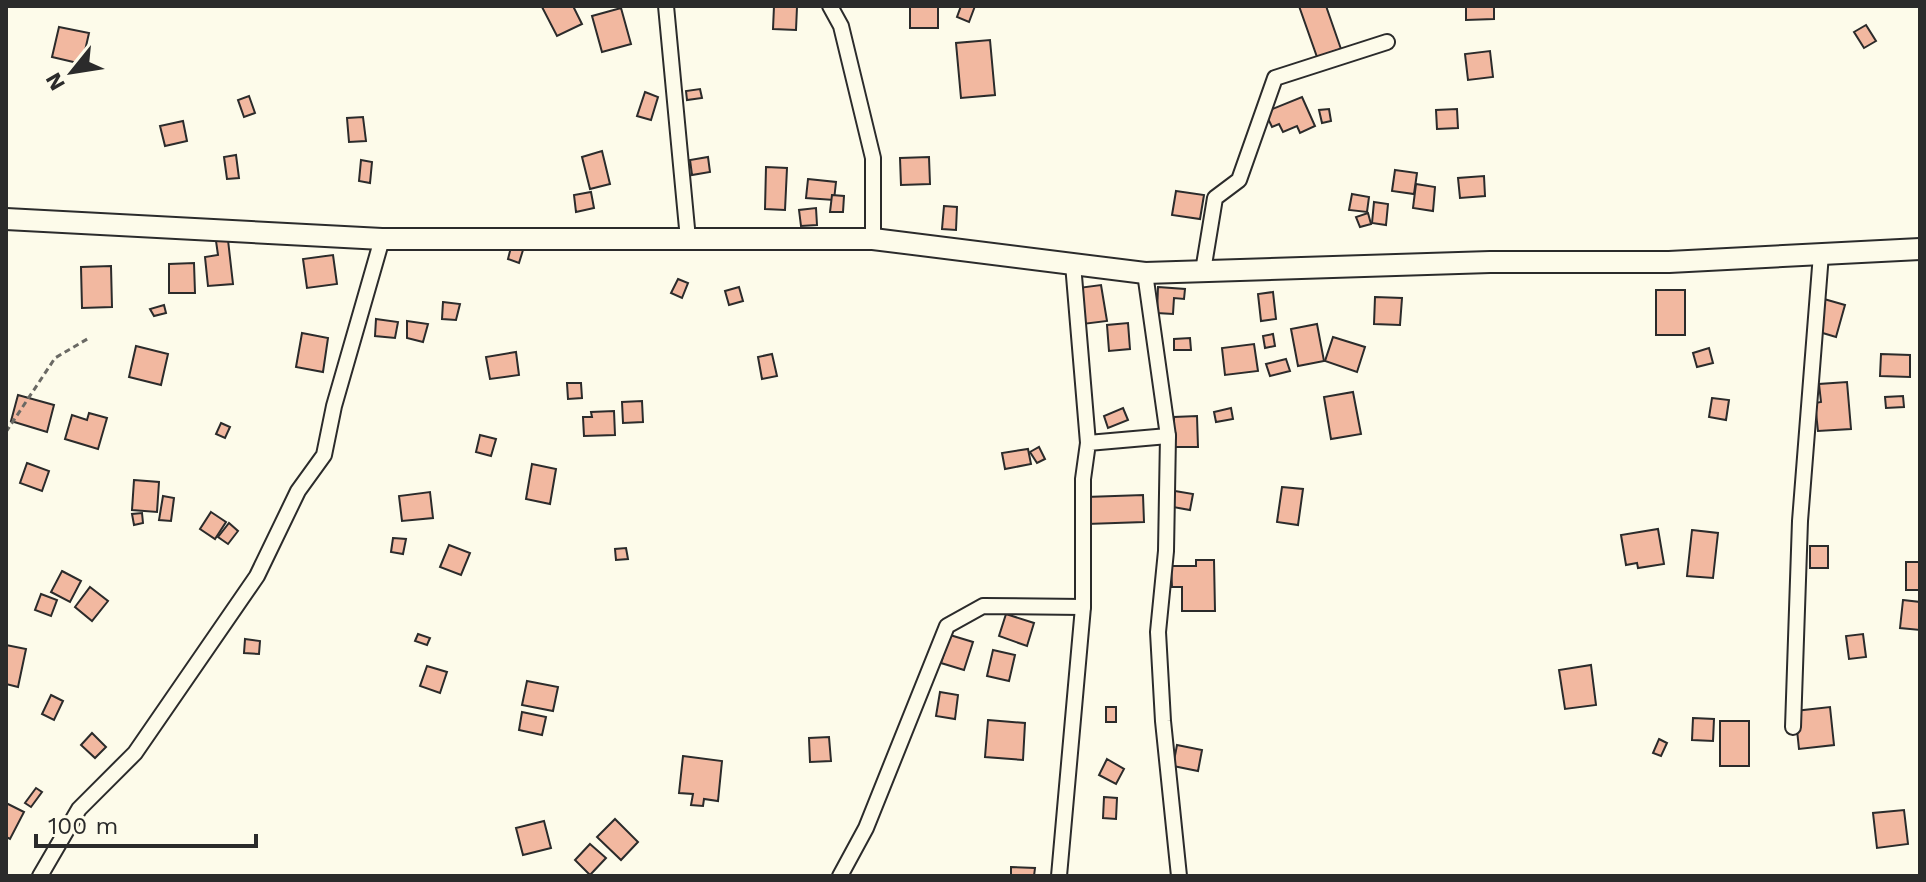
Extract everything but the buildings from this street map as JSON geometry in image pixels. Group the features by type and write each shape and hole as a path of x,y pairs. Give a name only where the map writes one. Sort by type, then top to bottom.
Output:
{"main road":[{"path":"6,219 382,239 873,239 1145,273 1490,262 1669,262 1920,249"}],"street":[{"path":"666,6 688,239"},
{"path":"830,6 841,26 873,158 873,239"},
{"path":"1203,271 1215,198 1239,180 1275,78 1387,42"},
{"path":"40,876 79,809 135,753 257,576 298,491 324,455 334,406 382,239"},
{"path":"1793,727 1800,521 1821,254"},
{"path":"1059,876 1083,607 1083,479 1088,443 1073,264"},
{"path":"1145,273 1168,436 1166,551 1158,632 1163,721 1179,876"},
{"path":"1088,443 1168,436"},
{"path":"840,876 866,828 947,626 983,606 1083,607"}],"path":[{"path":"6,432 55,358 89,338"}]}
